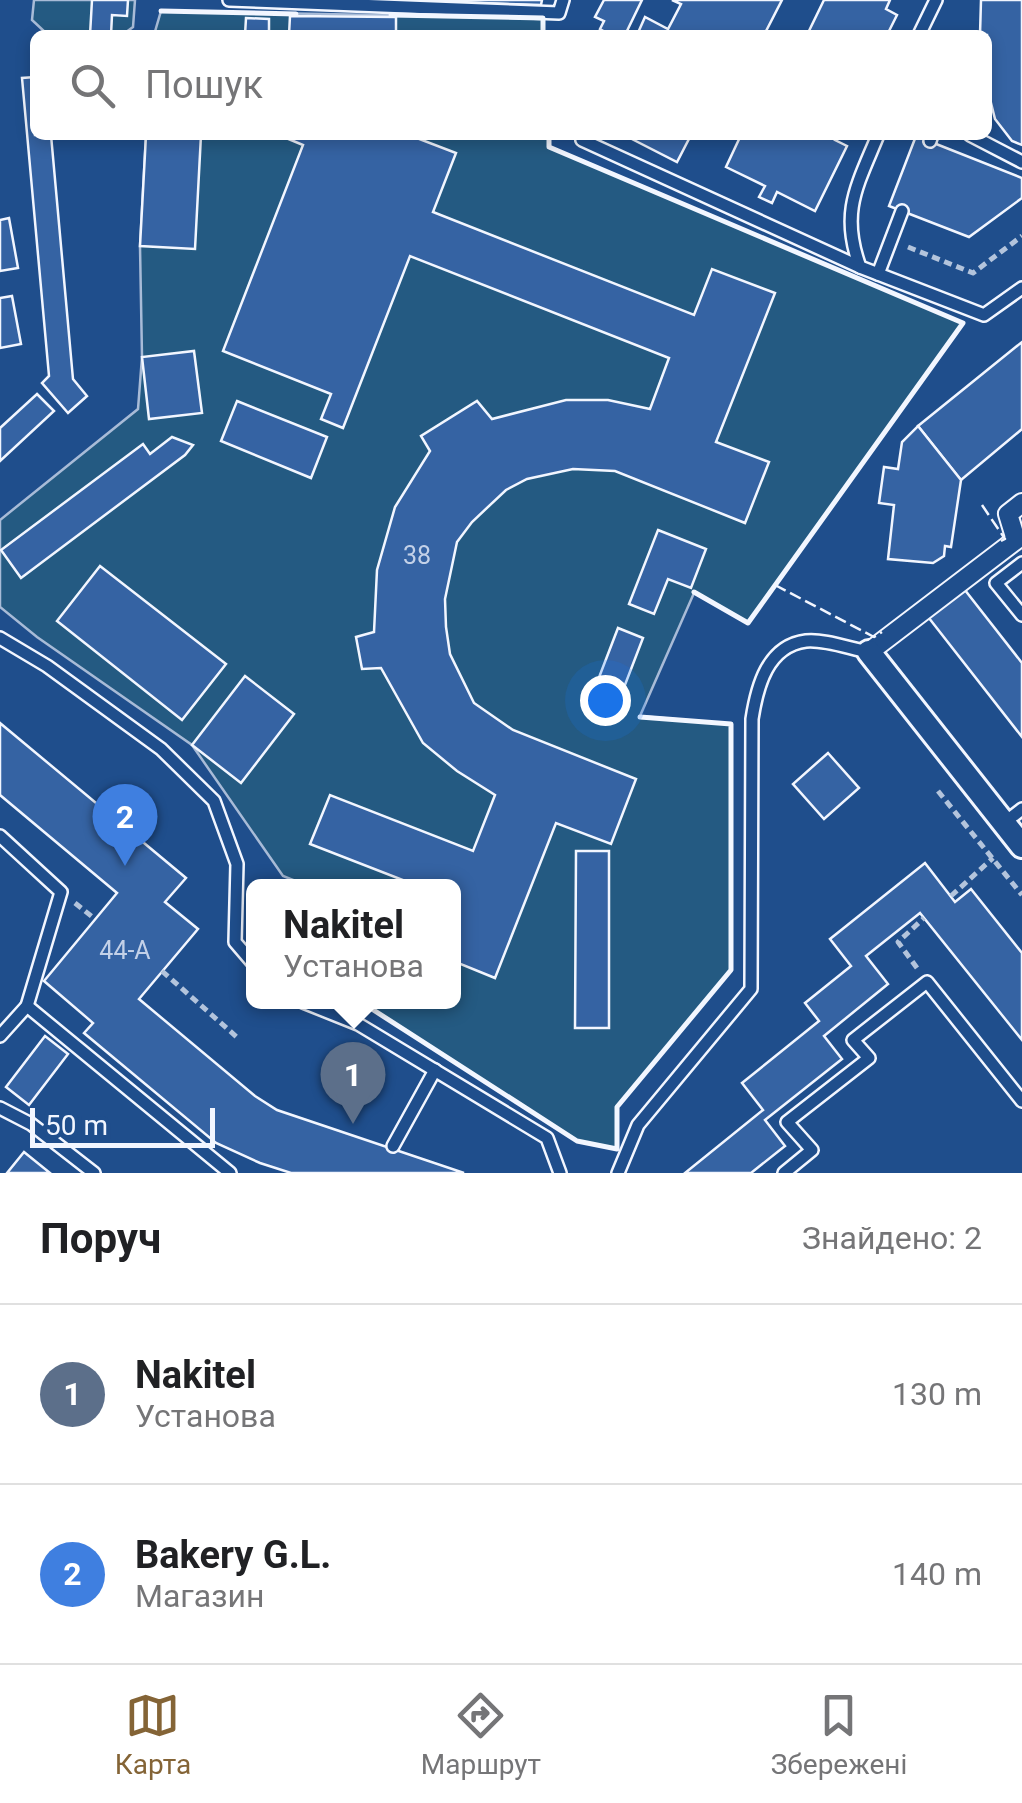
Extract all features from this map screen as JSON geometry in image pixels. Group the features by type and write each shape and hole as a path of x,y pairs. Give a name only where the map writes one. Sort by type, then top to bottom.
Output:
{"street":[{"path":"1022,503 1008,514 1016,540 869,652 1013,816 1022,846"}],"lane":[{"path":"230,0 560,14 563,0"},
{"path":"922,30 936,0"},
{"path":"582,140 860,267 984,314 1022,288"},
{"path":"860,267 850,239 852,196 876,140"},
{"path":"980,140 1022,162"},
{"path":"878,274 902,211"},
{"path":"1022,564 996,583 1022,615"},
{"path":"0,638 48,666 161,748 214,801 237,864 234,942 246,955"},
{"path":"618,1173 638,1124 751,989 752,720 757,690 768,665 787,648 808,641 869,652"},
{"path":"0,836 61,892 27,1006 0,1036"},
{"path":"784,1173 812,1150 787,1122 869,1058 853,1040 927,982 1022,1101"},
{"path":"27,1006 230,1173"},
{"path":"320,1009 358,1024 547,1138 560,1173"},
{"path":"392,1146 435,1070"},
{"path":"0,1108 30,1124 94,1173"}],"path":[{"path":"891,238 973,273 1022,236"},
{"path":"938,790 1022,895"},
{"path":"951,896 992,858"},
{"path":"918,970 898,942 924,918"},
{"path":"162,971 239,1040"}],"shaded area":[{"path":"34,0 135,0 133,27 129,30 43,30 32,20"},
{"path":"161,11 543,18 543,30 155,30"},
{"path":"146,140 549,140 550,147 963,323 748,623 694,593 640,716 731,724 731,970 617,1107 617,1149 577,1141 372,1009 461,1009 461,879 283,876 192,745 0,607 0,520 138,409 142,357 140,246"}],"building":[{"path":"92,0 128,0 127,16 112,15 111,30 90,30"},
{"path":"394,0 542,0 541,5"},
{"path":"604,0 642,0 627,30 602,30 604,21 595,17"},
{"path":"672,0 782,0 767,30 639,30 645,17 668,29 681,4"},
{"path":"824,0 890,0 886,9 897,15 890,30 809,30"},
{"path":"981,0 1022,0 1022,145 1012,141 995,119 992,30 980,30"},
{"path":"290,16 396,17 396,30 289,30"},
{"path":"246,18 269,19 269,30 245,30"},
{"path":"30,77 30,140 51,140 73,379 87,396 68,413 42,383 49,376 22,78"},
{"path":"146,140 201,140 195,249 140,246"},
{"path":"291,140 422,140 456,153 433,212 694,315 712,269 775,293 716,442 769,462 745,523 615,471 573,469 527,479 506,490 457,542 445,599 446,627 450,654 474,703 513,730 636,779 611,844 556,823 495,978 461,964 461,879 400,879 310,844 330,795 473,851 495,795 423,743 381,668 362,669 356,637 374,632 377,570 395,507 430,451 421,436 477,401 492,419 566,400 608,400 650,409 669,358 410,256 343,428 321,419 331,394 223,351 303,145"},
{"path":"634,140 688,140 677,162"},
{"path":"739,140 835,140 847,146 815,211 777,192 772,203 759,197 765,186 726,167"},
{"path":"914,140 926,140 1022,178 1022,198 969,237 889,206"},
{"path":"9,218 18,268 0,271 0,220"},
{"path":"12,296 21,344 0,348 0,298"},
{"path":"1022,342 1022,429 961,480 918,426"},
{"path":"194,351 202,413 149,419 142,357"},
{"path":"37,394 54,411 0,461 0,428"},
{"path":"237,401 327,437 311,478 221,441"},
{"path":"918,426 961,480 951,547 945,546 944,556 933,563 888,559 894,505 879,503 884,467 898,469 902,442"},
{"path":"172,437 193,445 185,455 21,578 1,550 143,444 150,454"},
{"path":"658,530 706,549 691,588 668,579 654,614 629,604"},
{"path":"100,566 226,664 182,720 57,621"},
{"path":"961,585 1022,663 1022,737 925,613"},
{"path":"618,628 643,638 618,703 593,693"},
{"path":"245,676 294,714 241,783 192,745"},
{"path":"0,723 186,878 165,902 198,929 139,999 277,1110 464,1173 291,1173 260,1163 216,1143 84,1033 93,1023 44,981 117,893 0,795"},
{"path":"828,753 859,788 824,819 793,784"},
{"path":"576,851 609,851 609,1028 575,1028"},
{"path":"925,863 955,902 971,889 1022,953 1022,1040 920,913 866,956 888,984 824,1036 842,1059 765,1120 785,1146 751,1173 685,1173 763,1110 742,1083 819,1021 805,1003 851,966 830,939"},
{"path":"45,1036 68,1054 29,1105 6,1087"},
{"path":"24,1152 50,1173 7,1173"}],"fence":[{"path":"982,505 1005,539 1001,541"},
{"path":"775,585 874,637 882,632"}],"wall":[{"path":"161,11 296,14"},
{"path":"391,15 543,18 543,30"},
{"path":"549,140 549,147 963,323 748,623 694,592"},
{"path":"372,1009 577,1141 617,1149 617,1107 731,970 731,724 640,717"}],"place":[{"name":"Bakery G.L.","path":"125,866"},
{"name":"Nakitel","path":"353,1124"}]}
